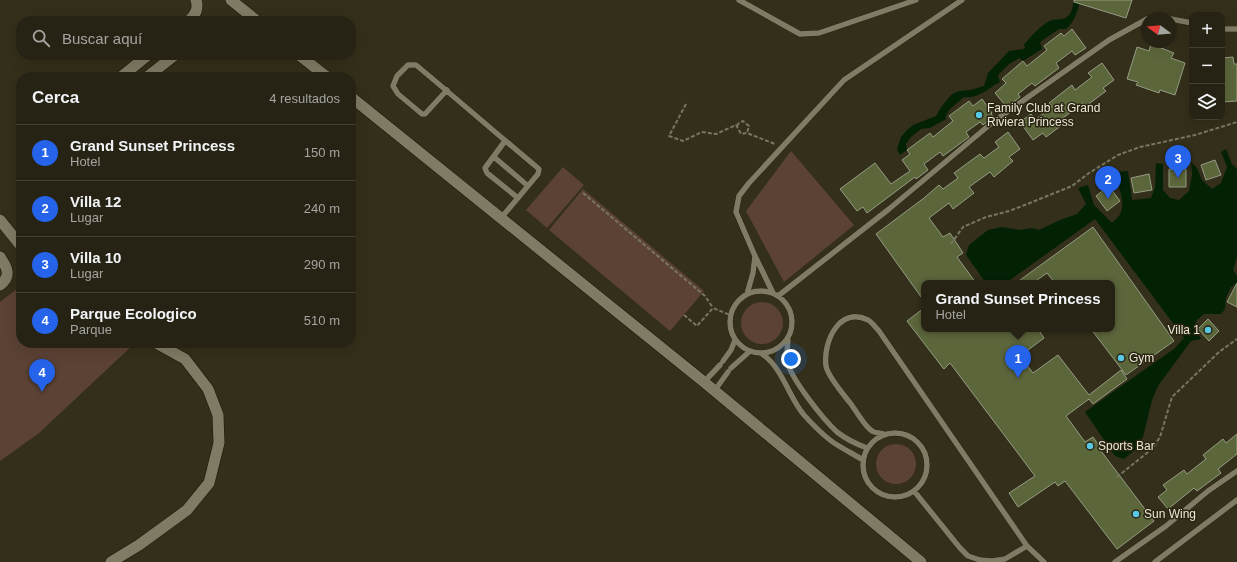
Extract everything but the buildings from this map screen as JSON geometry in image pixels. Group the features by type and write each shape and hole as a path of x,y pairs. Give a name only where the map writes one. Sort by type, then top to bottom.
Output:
{"street":[{"path":"194,16 197,4 196,0"},
{"path":"231,0 251,16"},
{"path":"127,72 142,60"},
{"path":"153,72 169,60"},
{"path":"305,60 321,72"},
{"path":"356,101 715,390 921,562"},
{"path":"0,220 16,233"},
{"path":"0,257 6,267 7,275 5,281 0,285"},
{"path":"111,562 139,546 187,510 209,483 219,443 218,415 208,389 185,359 165,348"}],"lane":[{"path":"739,0 800,34 819,33 916,0"},
{"path":"776,295 755,256 736,212 739,196 749,182 844,80 962,0"},
{"path":"1177,19 1189,22"},
{"path":"776,295 889,209 993,122 1109,40 1141,22"},
{"path":"1225,28 1237,29"},
{"path":"447,90 425,114 422,114 398,94 393,86 396,76 408,65 416,65 447,90 539,169 538,174 501,218"},
{"path":"505,141 485,168 487,173 518,198"},
{"path":"494,157 528,186"},
{"path":"747,294 753,273 755,256"},
{"path":"761,290 776,295 783,300 790,311 792,322 791,333 781,347 773,352 762,354 749,352 737,344 731,332 729,320 735,303 747,294 761,290"},
{"path":"884,434 872,431 834,381 826,368 826,352 830,337 835,327 847,318 856,317 869,320 879,331 1027,546 1044,562"},
{"path":"788,339 788,361 796,379 824,419 851,442 867,448"},
{"path":"704,382 731,350 735,340"},
{"path":"715,390 730,370 749,352"},
{"path":"762,354 771,360 791,396 804,414 823,434 838,446 863,460"},
{"path":"897,432 908,435 917,441 924,450 927,467 920,486 914,491 900,497 889,497 875,491 863,472 863,460 867,448 874,440 884,434 897,432"},
{"path":"1114,562 1166,526 1208,491 1237,471"},
{"path":"914,491 968,556 992,561 1005,559 1027,546"},
{"path":"1156,562 1237,500"}],"path":[{"path":"686,104 669,136 683,141 702,132 716,134 736,125 737,126 743,121 749,126 747,133"},
{"path":"951,244 963,227 986,217 1009,211 1072,186 1089,173 1118,155 1140,147 1195,135 1237,122"},
{"path":"737,126 741,134 747,133 782,146"},
{"path":"583,193 705,296 714,308 730,315"},
{"path":"684,314 697,326 714,308"},
{"path":"1117,477 1153,448 1160,437 1172,396 1219,352 1237,339"}],"shaded area":[{"path":"1074,0 1081,0 1074,20 1066,29 1059,29 1040,42 1042,49 1023,61 1019,58 1008,65 998,75 1000,82 979,95 964,97 949,110 946,119 930,128 921,129 911,137 906,144 907,150 900,155 897,149 901,137 906,131 913,125 936,116 941,107 952,94 959,91 984,86 988,73 1009,51 1025,48 1024,45 1026,42 1049,21 1062,19 1069,16"},
{"path":"1226,149 1232,164 1237,169 1237,257 1233,270 1237,276 1237,283 1231,287 1226,298 1225,309 1221,314 1204,314 1197,320 1194,327 1201,339 1191,341 1158,386 1152,400 1143,437 1136,449 1124,459 1115,456 1085,412 1174,349 1184,338 1095,219 1010,280 984,280 966,255 969,245 988,230 1002,227 1019,230 1032,228 1039,230 1077,214 1086,204 1078,188 1088,185 1094,205 1112,223 1119,216 1122,206 1121,194 1114,172 1128,171 1132,200 1151,198 1155,187 1156,163 1163,164 1163,190 1170,198 1179,200 1189,191 1192,175 1191,162 1197,168 1202,180 1212,189 1221,183 1227,167 1221,152"},
{"path":"791,151 854,225 784,282 746,211"},
{"path":"563,167 584,185 547,228 526,210"},
{"path":"583,189 704,291 670,331 549,230"},
{"path":"16,290 16,348 130,348 39,433 0,461 0,302"},
{"path":"762,302 777,308 783,323 777,338 762,344 747,338 741,323 747,308"},
{"path":"900,444 907,447 913,453 916,464 915,472 907,481 900,484 892,484 885,481 877,472 876,460 879,453 888,445"}],"place":[{"name":"Family Club at Grand Riviera Princess","path":"979,115"},
{"name":"Villa 10","path":"1178,178"},
{"name":"Villa 12","path":"1108,199"},
{"name":"Villa 1","path":"1208,330"},
{"name":"Gym","path":"1121,358"},
{"name":"Grand Sunset Princess","path":"1018,378"},
{"name":"Parque Ecologico","path":"42,392"},
{"name":"Sports Bar","path":"1090,446"},
{"name":"Sun Wing","path":"1136,514"}]}
